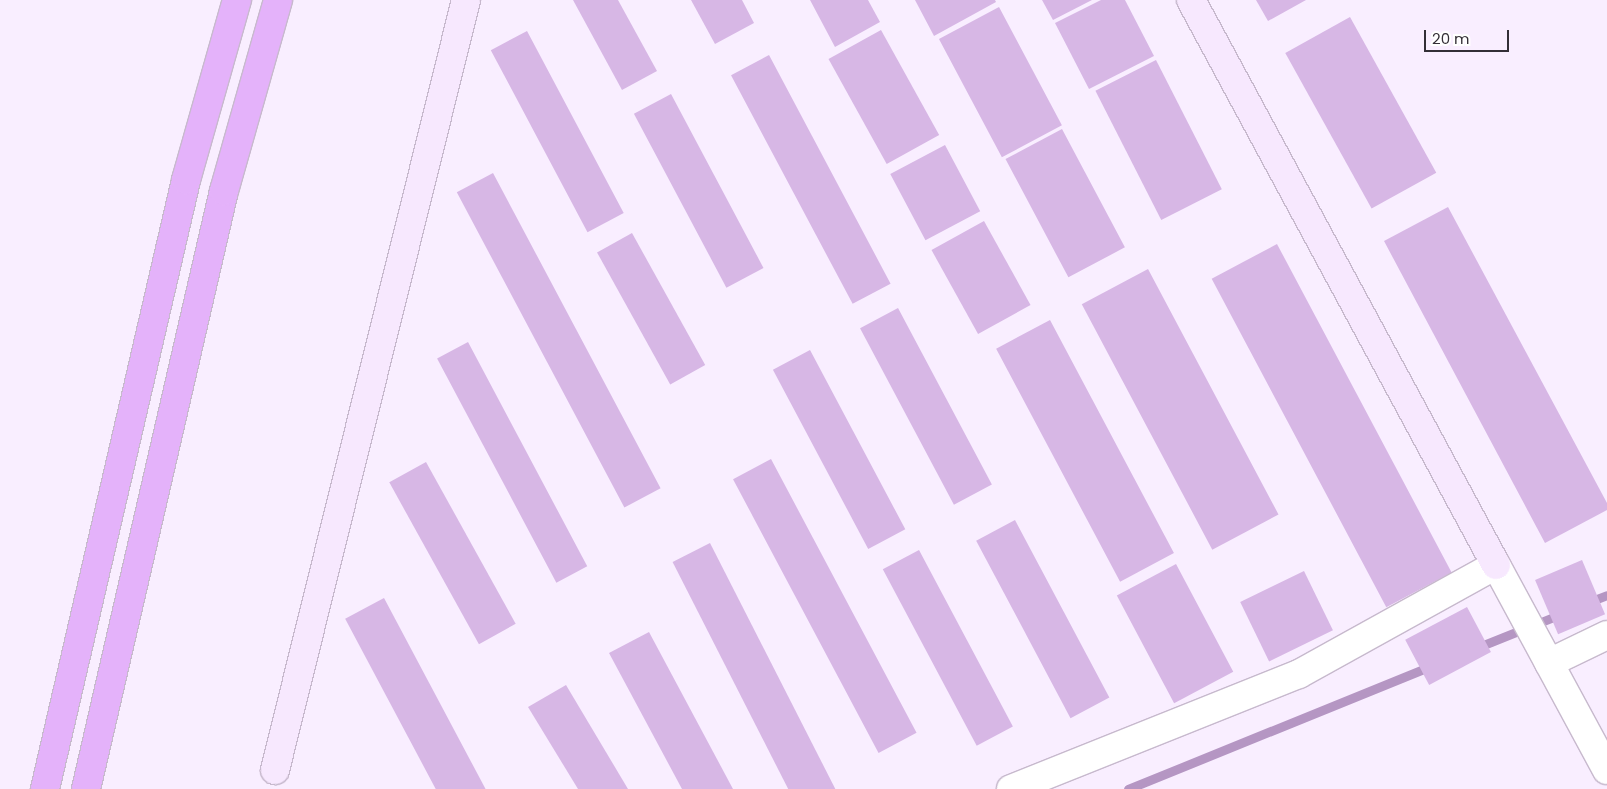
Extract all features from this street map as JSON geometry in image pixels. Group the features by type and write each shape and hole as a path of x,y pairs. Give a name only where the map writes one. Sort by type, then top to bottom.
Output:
{"highway":[{"path":"45,789 186,180 237,0"},
{"path":"86,789 224,191 278,0"}],"street":[{"path":"275,770 466,0"},
{"path":"1191,0 1607,770"},
{"path":"1011,789 1299,674 1496,565"},
{"path":"1549,663 1607,635"}],"building":[{"path":"573,0 618,0 657,71 622,90"},
{"path":"691,0 742,0 754,23 715,44"},
{"path":"810,0 868,0 880,22 835,47"},
{"path":"915,0 995,0 996,2 934,36"},
{"path":"1042,0 1092,0 1053,20"},
{"path":"1101,0 1125,0 1154,56 1089,89 1055,23"},
{"path":"1256,0 1306,0 1268,21"},
{"path":"999,7 1062,125 1002,157 939,39"},
{"path":"1350,17 1436,173 1372,209 1285,53"},
{"path":"881,30 939,135 887,164 829,59"},
{"path":"527,31 624,213 588,232 491,50"},
{"path":"769,55 891,284 853,304 731,75"},
{"path":"1156,60 1222,189 1161,220 1095,91"},
{"path":"671,94 763,268 726,288 634,114"},
{"path":"1062,129 1125,247 1068,277 1005,159"},
{"path":"945,145 980,211 925,240 890,174"},
{"path":"493,173 661,488 624,507 457,192"},
{"path":"1448,207 1607,503 1607,510 1545,543 1384,241"},
{"path":"984,221 1031,305 978,334 932,250"},
{"path":"632,233 705,365 670,384 597,252"},
{"path":"1277,244 1452,572 1386,607 1212,279"},
{"path":"1148,269 1279,514 1212,550 1082,304"},
{"path":"898,308 992,485 954,505 860,328"},
{"path":"1050,320 1174,553 1120,582 996,349"},
{"path":"468,342 587,566 556,583 437,358"},
{"path":"810,350 905,529 868,549 773,370"},
{"path":"771,459 917,733 879,753 733,479"},
{"path":"426,462 516,624 479,644 389,482"},
{"path":"1015,520 1109,697 1071,718 976,541"},
{"path":"710,543 835,789 788,789 673,562"},
{"path":"919,550 1013,727 977,746 883,569"},
{"path":"1582,560 1605,614 1558,634 1535,580"},
{"path":"1176,564 1233,672 1174,703 1117,595"},
{"path":"1304,571 1333,630 1269,661 1240,602"},
{"path":"384,598 486,789 436,789 345,619"},
{"path":"1467,607 1491,652 1429,685 1405,640"},
{"path":"649,632 733,789 682,789 609,653"},
{"path":"566,685 628,789 578,789 528,707"}],"waterway":[{"path":"1589,602 1607,595"},
{"path":"1476,648 1561,614"},
{"path":"1128,789 1431,666"}]}
